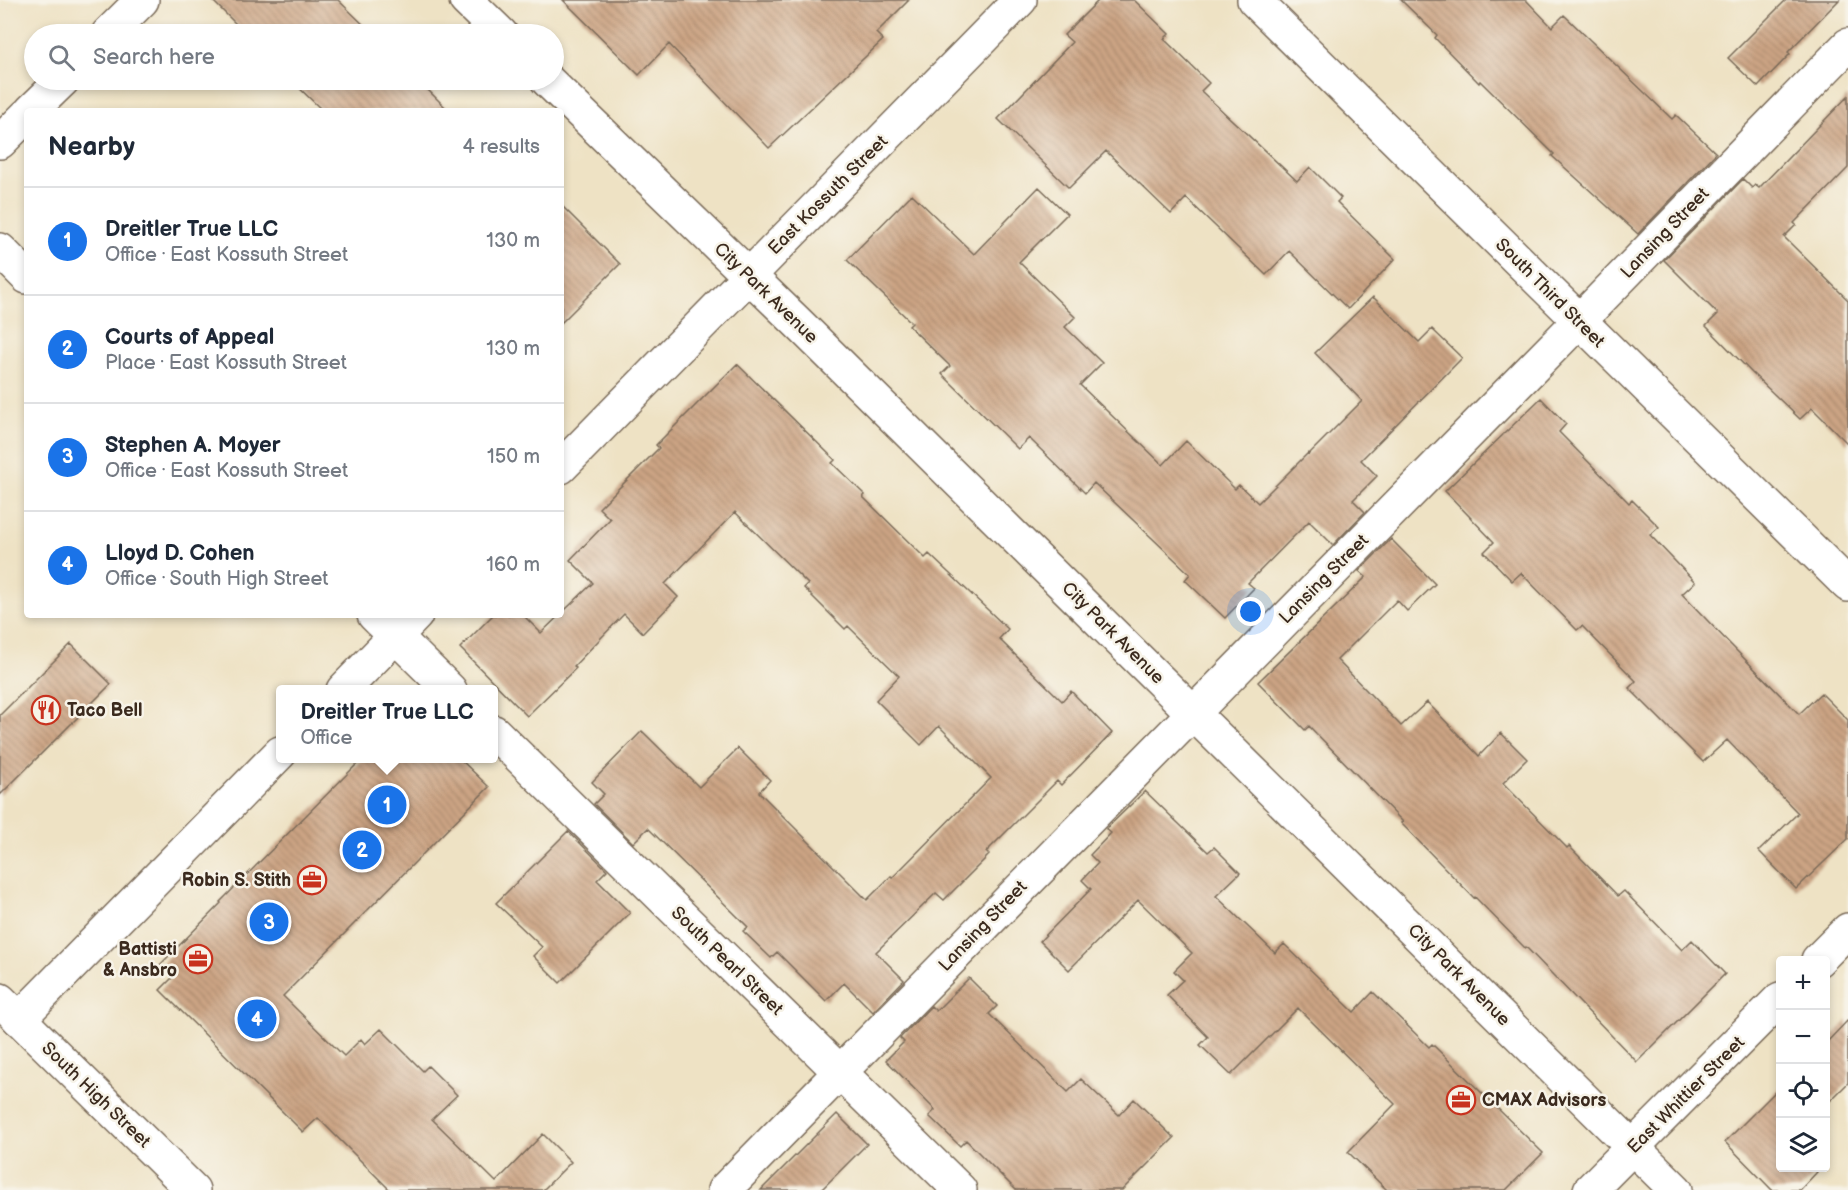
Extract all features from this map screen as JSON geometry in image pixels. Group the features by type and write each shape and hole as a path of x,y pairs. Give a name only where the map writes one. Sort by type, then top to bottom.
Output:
{"street":[{"path":"118,24 142,0"},
{"path":"466,0 491,24"},
{"name":"East Kossuth Street","path":"564,464 1020,0"},
{"name":"South Third Street","path":"1254,0 1848,585"},
{"name":"Lansing Street","path":"724,1190 1848,45"},
{"path":"34,108 53,90"},
{"name":"City Park Avenue","path":"557,90 798,323 1676,1190"},
{"path":"0,142 24,118"},
{"path":"0,250 24,274"},
{"path":"347,685 395,622 446,685"},
{"name":"South Pearl Street","path":"498,736 960,1190"},
{"path":"9,1010 276,757"},
{"path":"1822,956 1848,930"},
{"name":"East Whittier Street","path":"1590,1190 1776,1003"},
{"name":"South High Street","path":"9,1010 190,1189"}],"building":[{"path":"212,0 338,0 363,24 236,24"},
{"path":"563,0 909,0 876,33 883,40 769,148 669,44 639,75"},
{"path":"1099,0 1134,0 1169,34 1164,39 1209,83 1201,91 1297,181 1310,167 1341,198 1337,202 1395,259 1348,309 1289,251 1266,275 1186,198 1171,214 1106,151 1069,188 998,119 1072,42 1064,35"},
{"path":"1401,0 1526,0 1552,27 1564,15 1672,119 1676,115 1716,153 1638,234 1552,156 1554,154 1480,81 1479,83 1435,38 1437,35"},
{"path":"1786,0 1839,0 1788,52 1790,54 1758,87 1728,58"},
{"path":"301,90 428,90 446,108 320,108"},
{"path":"1848,96 1848,168 1794,223 1796,225 1784,237 1848,300 1848,444 1812,408 1800,419 1752,373 1706,326 1718,314 1664,260 1743,179 1752,188 1755,185 1759,188"},
{"path":"1039,187 1067,214 1019,262 1075,317 1065,327 1102,363 1080,385 1163,465 1186,441 1235,489 1239,485 1258,503 1362,401 1315,353 1373,297 1419,342 1432,329 1462,358 1361,460 1377,476 1353,500 1365,512 1333,545 1309,521 1248,583 1254,588 1225,618 1185,580 1190,574 1094,483 1085,493 1029,438 1018,449 942,374 950,366 909,326 912,323 847,260 912,194 974,254"},
{"path":"564,208 620,264 564,320"},
{"path":"737,364 835,460 832,463 865,495 863,497 925,558 929,554 1008,629 999,639 1062,701 1071,691 1112,733 1061,785 1057,781 986,852 989,855 944,900 936,893 876,952 904,980 873,1012 844,983 826,1001 777,952 771,958 743,931 748,927 648,828 633,843 594,804 604,794 592,782 642,731 699,787 738,748 770,780 759,792 867,900 891,876 892,878 991,778 939,726 921,745 876,700 899,676 848,626 845,629 804,588 808,584 735,512 665,584 678,597 643,633 624,614 574,666 576,668 527,716 460,648 490,618 526,618 541,633 557,618 564,618 564,611 593,583 570,560 610,519 599,508 659,448 656,445"},
{"path":"1541,398 1566,424 1559,432 1629,503 1632,500 1659,527 1650,535 1695,582 1682,594 1799,714 1821,693 1848,720 1848,839 1796,889 1759,851 1798,813 1727,740 1703,762 1629,688 1636,681 1582,626 1577,630 1521,573 1512,581 1484,552 1494,542 1445,491"},
{"path":"1391,539 1435,584 1407,611 1397,600 1337,660 1401,726 1427,702 1479,756 1501,733 1527,759 1503,783 1618,896 1624,891 1682,950 1692,940 1725,974 1637,1062 1526,947 1474,898 1309,726 1305,730 1258,682 1366,577 1359,571"},
{"name":"Taco Bell","path":"71,644 111,684 0,795 0,715"},
{"path":"358,763 464,763 489,787 283,996 344,1056 361,1039 365,1044 381,1029 423,1071 428,1066 457,1095 432,1119 496,1182 543,1134 571,1162 543,1190 390,1190 318,1118 303,1132 160,990 173,977 160,965"},
{"path":"1145,791 1208,852 1214,847 1240,873 1216,896 1275,953 1284,944 1354,1012 1373,992 1429,1047 1432,1044 1543,1153 1506,1190 1387,1190 1348,1152 1395,1104 1298,1008 1231,1075 1200,1045 1208,1037 1167,995 1183,980 1174,971 1192,953 1138,900 1069,970 1040,941 1091,889 1082,880 1098,863 1090,855 1111,833 1106,829"},
{"path":"568,831 607,870 597,880 630,913 560,983 533,956 542,947 496,903"},
{"path":"969,978 997,1006 989,1014 1068,1092 1081,1079 1119,1115 1134,1099 1174,1138 1122,1190 1016,1190 966,1140 960,1146 929,1116 935,1110 886,1060 904,1042 900,1038 931,1006 936,1011"},
{"path":"1848,1020 1848,1083 1830,1101 1830,1064 1830,1039"},
{"path":"1776,1091 1776,1172 1817,1172 1800,1190 1772,1190 1725,1142"},
{"path":"837,1114 867,1144 821,1190 761,1190"}],"place":[{"name":"Taco Bell","path":"46,710"},
{"name":"Dreitler True LLC","path":"387,805"},
{"name":"Courts of Appeal","path":"362,850"},
{"name":"Robin S. Stith","path":"312,880"},
{"name":"Stephen A. Moyer","path":"269,922"},
{"name":"Battisti & Ansbro","path":"198,959"},
{"name":"Lloyd D. Cohen","path":"257,1019"},
{"name":"CMAX Advisors","path":"1461,1100"}]}
